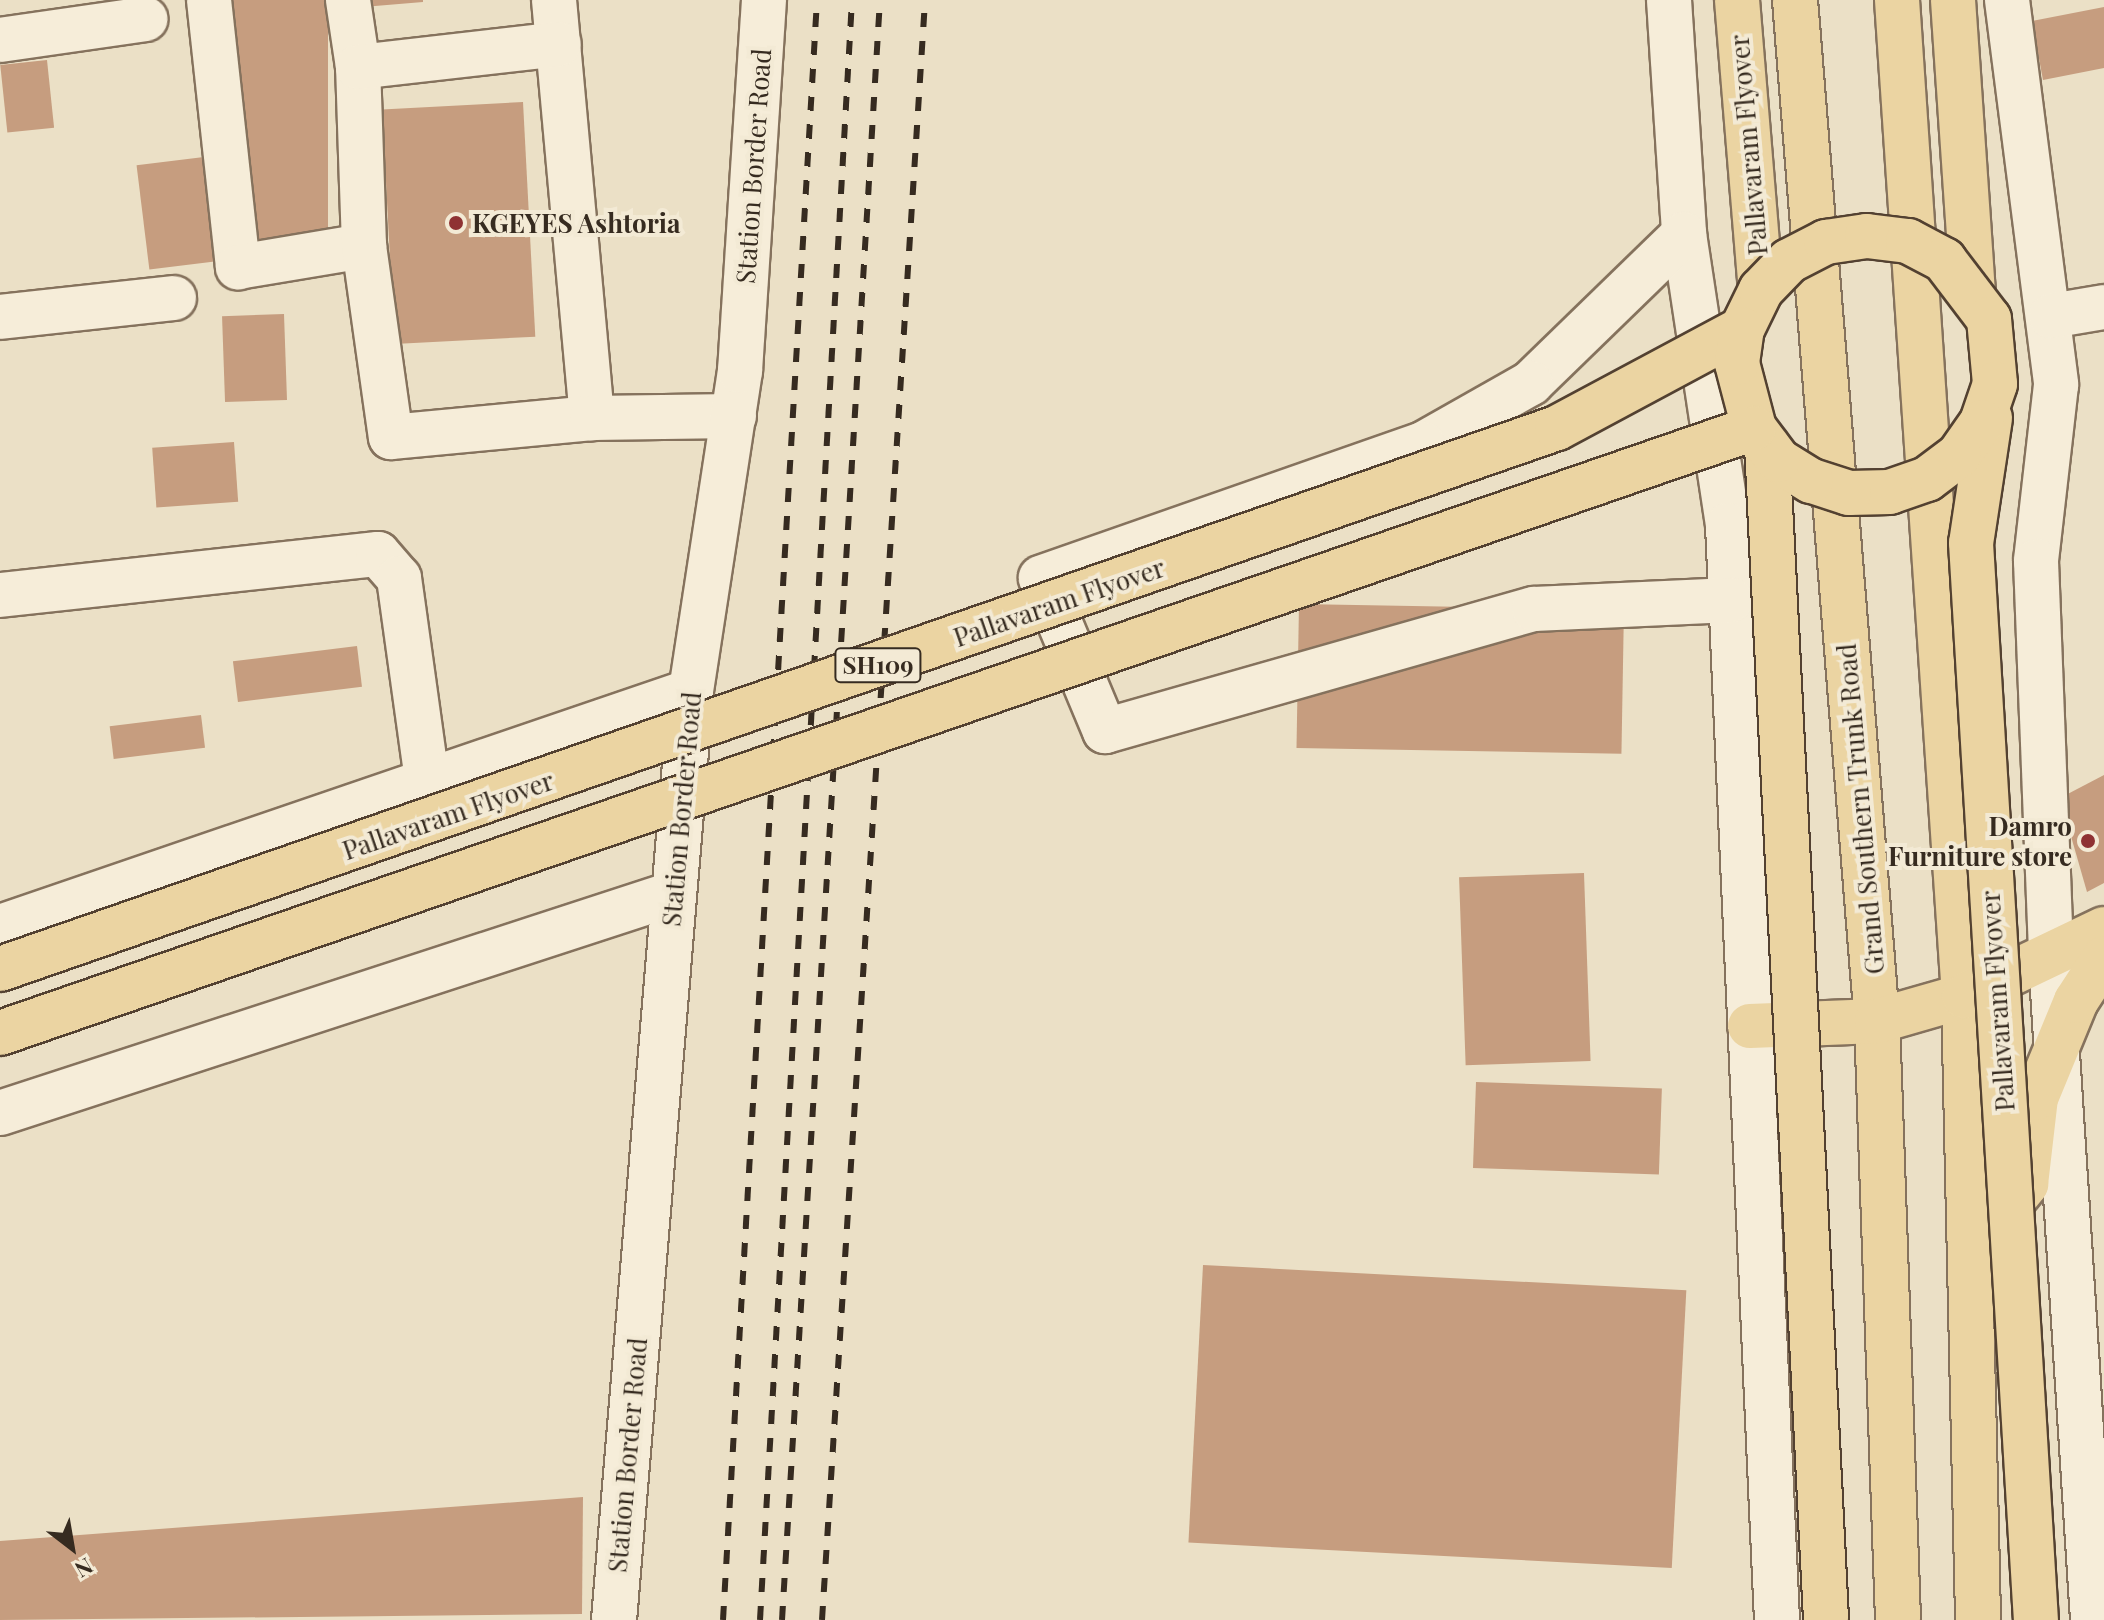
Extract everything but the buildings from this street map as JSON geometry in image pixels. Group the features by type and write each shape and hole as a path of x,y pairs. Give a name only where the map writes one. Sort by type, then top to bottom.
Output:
{"main road":[{"name":"Pallavaram Flyover","path":"1737,0 1751,310 1737,363 1760,437 1826,1620"},
{"name":"Grand Southern Trunk Road","path":"1795,0 1877,1021 1898,1620"},
{"path":"1897,0 1964,996 1978,1620"},
{"name":"Pallavaram Flyover","path":"1953,0 1973,290"},
{"name":"Pallavaram Flyover","path":"0,969 1557,428 1702,353 1751,310 1802,255 1867,236 1908,241 1944,260 1973,290 1989,319 1995,384 1971,543 2036,1620"},
{"name":"Pallavaram Flyover","path":"1760,437 1811,481 1849,493 1890,492 1927,479 1959,455 1982,422 1995,384"},
{"name":"SH109","path":"0,1033 1760,437"},
{"path":"1750,1026 1877,1021 1964,996 2051,959 2102,952"},
{"path":"1969,1235 2001,1215 2026,1184 2036,1098 2102,952"}],"street":[{"path":"209,0 238,267 364,246"},
{"path":"348,0 358,67 364,246 391,437 592,418 734,416"},
{"path":"554,0 592,418"},
{"name":"Station Border Road","path":"614,1620 672,894 691,691 734,416 764,0"},
{"path":"1669,0 1684,234 1702,353 1731,600 1777,1620"},
{"path":"2007,0 2035,266 2051,316 2056,385 2036,561 2051,959 2058,1047 2089,1244 2093,1620"},
{"path":"0,40 145,19"},
{"path":"358,67 559,44"},
{"path":"1684,234 1531,383 1423,444 1041,578 1105,731 1534,609 1731,600"},
{"path":"0,317 174,298"},
{"path":"2051,316 2104,307"},
{"path":"0,595 378,554 399,578 427,781"},
{"path":"0,927 691,691"},
{"path":"0,1113 672,894"}],"railway":[{"path":"723,1620 817,0"},
{"path":"760,1620 852,0"},
{"path":"782,1620 880,0"},
{"path":"822,1620 925,0"}],"place":[{"name":"KGEYES Ashtoria","path":"456,223"},
{"name":"Damro Furniture store","path":"2088,841"}]}
